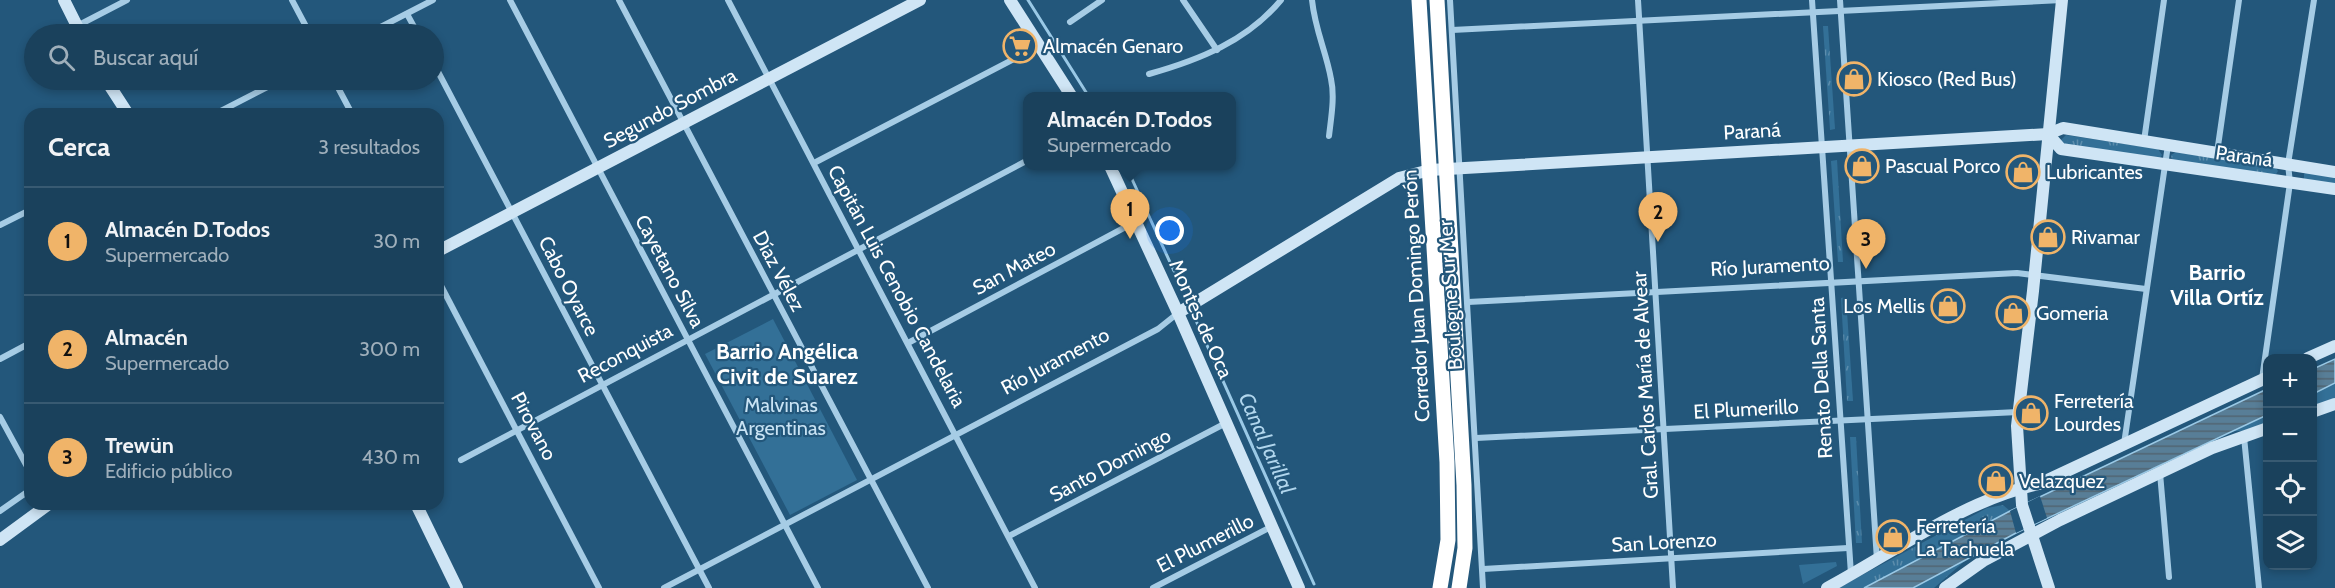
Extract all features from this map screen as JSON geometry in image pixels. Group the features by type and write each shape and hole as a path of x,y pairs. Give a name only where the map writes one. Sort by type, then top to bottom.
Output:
{"highway":[{"name":"Corredor Juan Domingo Perón","path":"1419,0 1448,518 1447,555 1440,588"},
{"name":"Corredor Juan Domingo Perón","path":"1437,0 1452,168 1465,513 1463,566 1459,588"}],"street":[{"path":"64,0 76,24"},
{"path":"89,24 127,0"},
{"path":"292,0 305,24"},
{"path":"387,24 433,0"},
{"name":"Cayetano Silva","path":"510,0 818,588"},
{"name":"Díaz Vélez","path":"619,0 928,588"},
{"name":"Capitán Luis Cenobio Candelaria","path":"728,0 1035,588"},
{"name":"Segundo Sombra","path":"444,248 920,0"},
{"path":"1010,0 1069,92"},
{"path":"1070,22 1102,0"},
{"path":"1183,0 1217,50"},
{"path":"1149,74 1189,63 1217,50 1243,35 1270,13 1281,0"},
{"path":"1312,0 1318,38 1332,80 1333,96 1329,136"},
{"name":"Boulogne Sur Mer","path":"1450,0 1452,168 1468,303 1483,588"},
{"name":"Gral. Carlos María de Alvear","path":"1638,0 1673,588"},
{"name":"Renato Della Santa","path":"1812,0 1851,575"},
{"name":"Renato Della Santa","path":"1840,0 1877,561"},
{"path":"1452,30 2062,0 2035,275 2018,412 2022,505 2049,588"},
{"path":"2144,141 2164,0"},
{"path":"2217,153 2239,0"},
{"path":"2268,354 2290,183 2288,164 2314,0"},
{"path":"407,14 412,24"},
{"path":"814,163 1039,46"},
{"name":"Cabo Oyarce","path":"444,83 709,588"},
{"path":"112,90 124,108"},
{"path":"226,108 261,90"},
{"path":"339,90 349,108"},
{"name":"Paraná","path":"1452,168 2048,134 2063,128 2335,172"},
{"name":"Paraná","path":"2048,134 2061,149 2335,189"},
{"path":"2124,444 2168,145"},
{"name":"Reconquista","path":"461,460 1023,163"},
{"name":"Río Juramento","path":"664,588 1158,329 1178,313 1400,177 1452,168"},
{"name":"Montes de Oca","path":"1112,170 1299,588"},
{"path":"0,225 24,213"},
{"name":"San Mateo","path":"908,343 1136,222"},
{"name":"Río Juramento","path":"1468,303 2017,273 2146,288"},
{"name":"Pirovano","path":"444,291 599,588"},
{"path":"0,358 24,346"},
{"path":"2317,354 2335,346"},
{"path":"1827,588 1976,506 2039,484 2263,379"},
{"path":"2317,411 2335,404"},
{"name":"El Plumerillo","path":"1476,438 2018,412"},
{"path":"0,417 24,461"},
{"name":"Santo Domingo","path":"1009,536 1226,423"},
{"path":"1945,588 2029,531 2212,448 2263,431"},
{"path":"2244,437 2259,588"},
{"path":"2160,472 2169,578"},
{"path":"0,511 24,494"},
{"path":"0,540 41,510"},
{"path":"419,510 457,588"},
{"name":"El Plumerillo","path":"1153,588 1272,526"},
{"name":"San Lorenzo","path":"1482,569 1848,548"}],"green space":[{"path":"1823,26 1828,26 1835,129 1830,130"},
{"path":"2066,135 2158,149 2162,155 2160,158 2064,145 2061,140"},
{"path":"2176,152 2276,168 2278,171 2275,176 2172,160 2171,155"},
{"path":"1837,160 1843,262 1838,262 1831,161"},
{"path":"2307,172 2335,177 2335,184 2304,179 2304,174"},
{"path":"1846,297 1853,401 1847,401 1841,298"},
{"name":"Malvinas Argentinas","path":"773,319 857,480 790,515 705,354"},
{"path":"2335,383 2335,399 2317,406 2317,392"},
{"path":"2263,417 2263,424 2243,431 2233,431"},
{"path":"1850,437 1856,437 1862,543 1856,543"},
{"path":"2003,505 2010,511 1864,588 1838,588 1987,508"},
{"path":"1967,559 1934,588 1913,588"},
{"path":"1836,562 1837,566 1803,584 1799,565"}],"shaded area":[{"path":"2335,359 2335,383 2317,392 2317,367"},
{"path":"2263,391 2263,417 2016,533 1913,588 1864,588 2010,511"}],"pier":[{"path":"2040,496 2047,518 2016,533 2010,511"}],"waterway":[{"name":"Canal Jarillal","path":"1028,0 1086,92"},
{"name":"Canal Jarillal","path":"1128,170 1174,271"},
{"name":"Canal Jarillal","path":"1193,314 1314,584"}],"place":[{"name":"Almacén Genaro","path":"1020,46"},
{"name":"Kiosco (Red Bus)","path":"1854,79"},
{"name":"Pascual Porco","path":"1862,166"},
{"name":"Lubricantes","path":"2023,172"},
{"name":"Rivamar","path":"2048,237"},
{"name":"Almacén D.Todos","path":"1130,239"},
{"name":"Almacén","path":"1658,242"},
{"name":"Trewün","path":"1866,269"},
{"name":"Los Mellis","path":"1948,306"},
{"name":"Gomeria","path":"2013,313"},
{"name":"Ferretería Lourdes","path":"2031,413"},
{"name":"Velazquez","path":"1996,481"},
{"name":"Ferretería La Tachuela","path":"1893,537"}],"district":[{"name":"Barrio Villa Ortíz","path":"2217,284"},
{"name":"Barrio Angélica Civit de Suarez","path":"787,364"}]}
